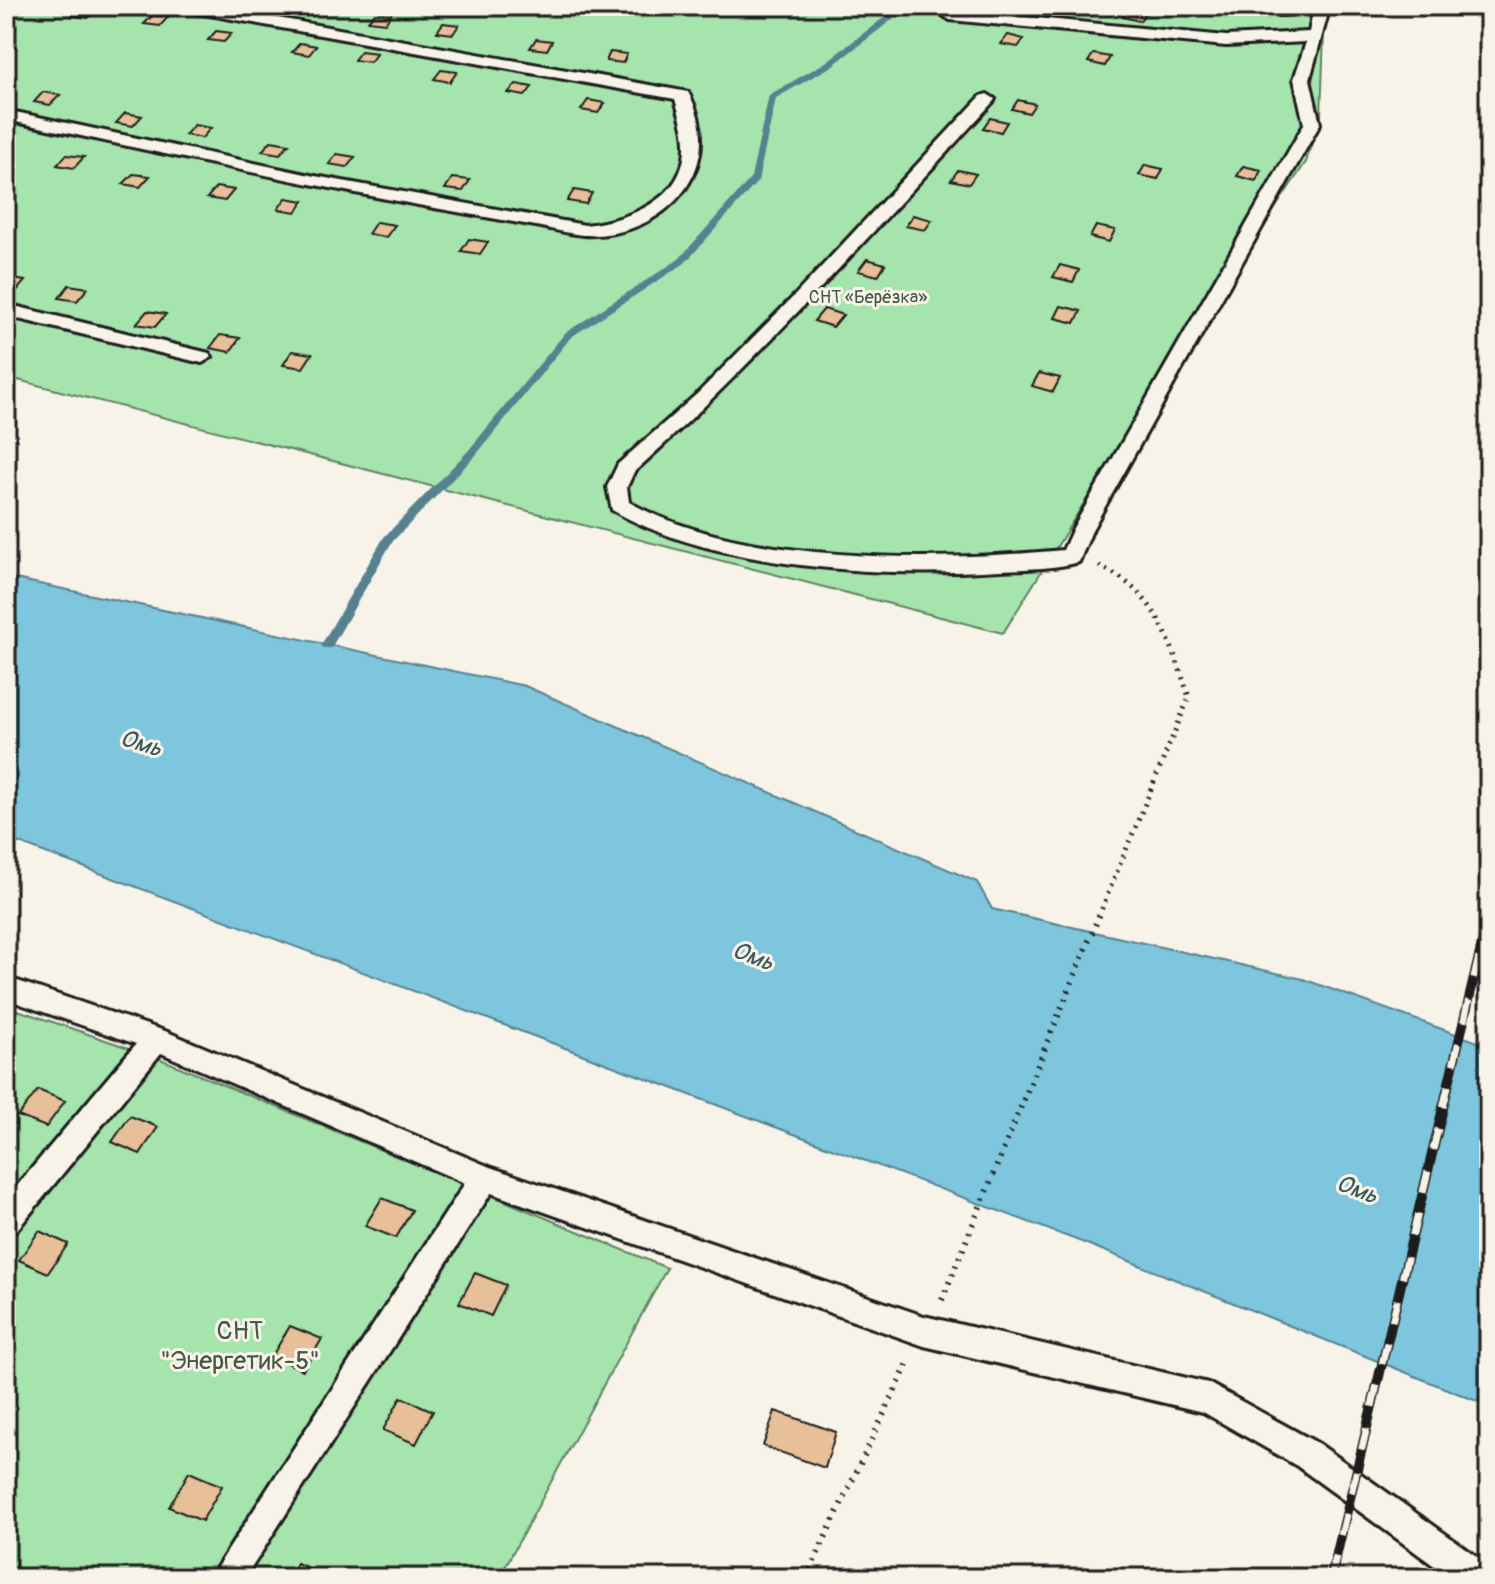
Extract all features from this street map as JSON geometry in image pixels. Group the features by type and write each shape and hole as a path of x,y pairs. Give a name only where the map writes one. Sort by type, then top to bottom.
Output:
{"lane":[{"path":"6,115 315,181 585,230 621,226 654,213 678,188 693,158 693,135 682,95 187,6"},
{"path":"987,99 948,145 759,342 705,397 625,469 617,487 619,505 644,521 717,542 791,557 939,566 1071,557 1083,528 1312,124 1302,79 1322,6"},
{"path":"950,15 1226,41 1316,36"},
{"path":"6,310 202,357"},
{"path":"6,988 156,1039 485,1178 930,1322 1208,1398 1308,1455 1479,1578"},
{"path":"6,1221 156,1039"},
{"path":"226,1578 485,1178"}],"path":[{"path":"806,1578 930,1322 1189,697 1162,621 1138,588 1110,570 1071,557"}],"green space":[{"name":"СНТ «Берёзка»","path":"6,6 1325,6 1321,116 1306,162 1177,354 1003,633 6,377"},
{"name":"СНТ \"Энергетик-5\"","path":"6,1006 158,1058 667,1268 499,1578 6,1578"}],"water":[{"name":"Омь","path":"6,577 525,686 977,882 992,909 1303,979 1489,1046 1489,1406 1087,1244 6,838"}],"building":[{"path":"82,7 97,10 88,18 73,16"},
{"path":"1288,7 1295,16 1278,17 1272,9"},
{"path":"1128,9 1145,13 1140,21 1123,17"},
{"path":"375,13 391,14 385,23 368,21"},
{"path":"153,15 168,17 160,26 144,24"},
{"path":"443,23 459,25 453,34 437,32"},
{"path":"216,31 232,33 224,42 208,40"},
{"path":"1008,35 1024,39 1018,47 1001,44"},
{"path":"536,39 552,41 547,50 530,48"},
{"path":"300,43 316,46 309,55 292,52"},
{"path":"361,51 377,53 370,62 354,60"},
{"path":"610,52 627,54 623,63 606,61"},
{"path":"1093,54 1110,57 1105,66 1088,62"},
{"path":"441,70 457,72 450,82 434,79"},
{"path":"516,84 532,87 525,96 508,93"},
{"path":"43,92 60,95 50,105 34,102"},
{"path":"588,100 605,103 598,113 581,110"},
{"path":"1018,100 1035,104 1029,113 1012,109"},
{"path":"125,113 142,116 133,126 116,123"},
{"path":"990,118 1007,122 1001,132 983,128"},
{"path":"194,125 211,128 202,138 185,135"},
{"path":"271,141 289,144 280,154 262,151"},
{"path":"337,154 355,157 347,167 329,164"},
{"path":"66,155 84,157 74,168 57,165"},
{"path":"1145,165 1163,169 1158,179 1139,175"},
{"path":"1243,166 1261,170 1256,181 1237,176"},
{"path":"958,170 976,174 969,184 951,180"},
{"path":"133,174 150,176 140,187 123,184"},
{"path":"452,178 470,180 463,191 445,189"},
{"path":"216,187 234,190 225,201 207,198"},
{"path":"574,190 592,193 586,204 567,201"},
{"path":"286,198 304,201 296,212 278,209"},
{"path":"913,215 932,220 925,230 906,226"},
{"path":"376,222 395,225 386,237 368,234"},
{"path":"1096,226 1115,230 1109,242 1090,237"},
{"path":"469,239 488,242 480,254 461,251"},
{"path":"867,259 885,264 878,276 858,271"},
{"path":"1060,265 1079,270 1073,282 1053,277"},
{"path":"7,278 25,281 14,294 6,292"},
{"path":"69,285 88,288 77,301 59,298"},
{"path":"1061,306 1081,311 1075,323 1055,318"},
{"path":"824,309 843,315 833,327 814,321"},
{"path":"147,311 166,314 155,327 136,324"},
{"path":"220,335 240,338 230,352 210,348"},
{"path":"292,351 312,354 303,368 283,365"},
{"path":"1039,373 1060,378 1053,392 1032,386"},
{"path":"38,1090 65,1101 46,1127 18,1116"},
{"path":"130,1116 158,1127 140,1154 112,1142"},
{"path":"382,1198 412,1210 396,1238 365,1226"},
{"path":"39,1231 68,1244 48,1273 19,1260"},
{"path":"475,1273 506,1285 491,1316 459,1303"},
{"path":"290,1326 322,1339 303,1370 272,1356"},
{"path":"401,1397 433,1411 416,1444 383,1430"},
{"path":"775,1411 836,1432 825,1468 763,1446"},
{"path":"189,1472 222,1486 202,1521 169,1507"},
{"path":"297,1563 330,1578 289,1578"}],"waterway":[{"path":"327,645 388,540 472,453 568,335 682,261 755,179 772,97 829,64 890,17 889,6"}],"railway":[{"path":"1331,1578 1489,915"}]}
